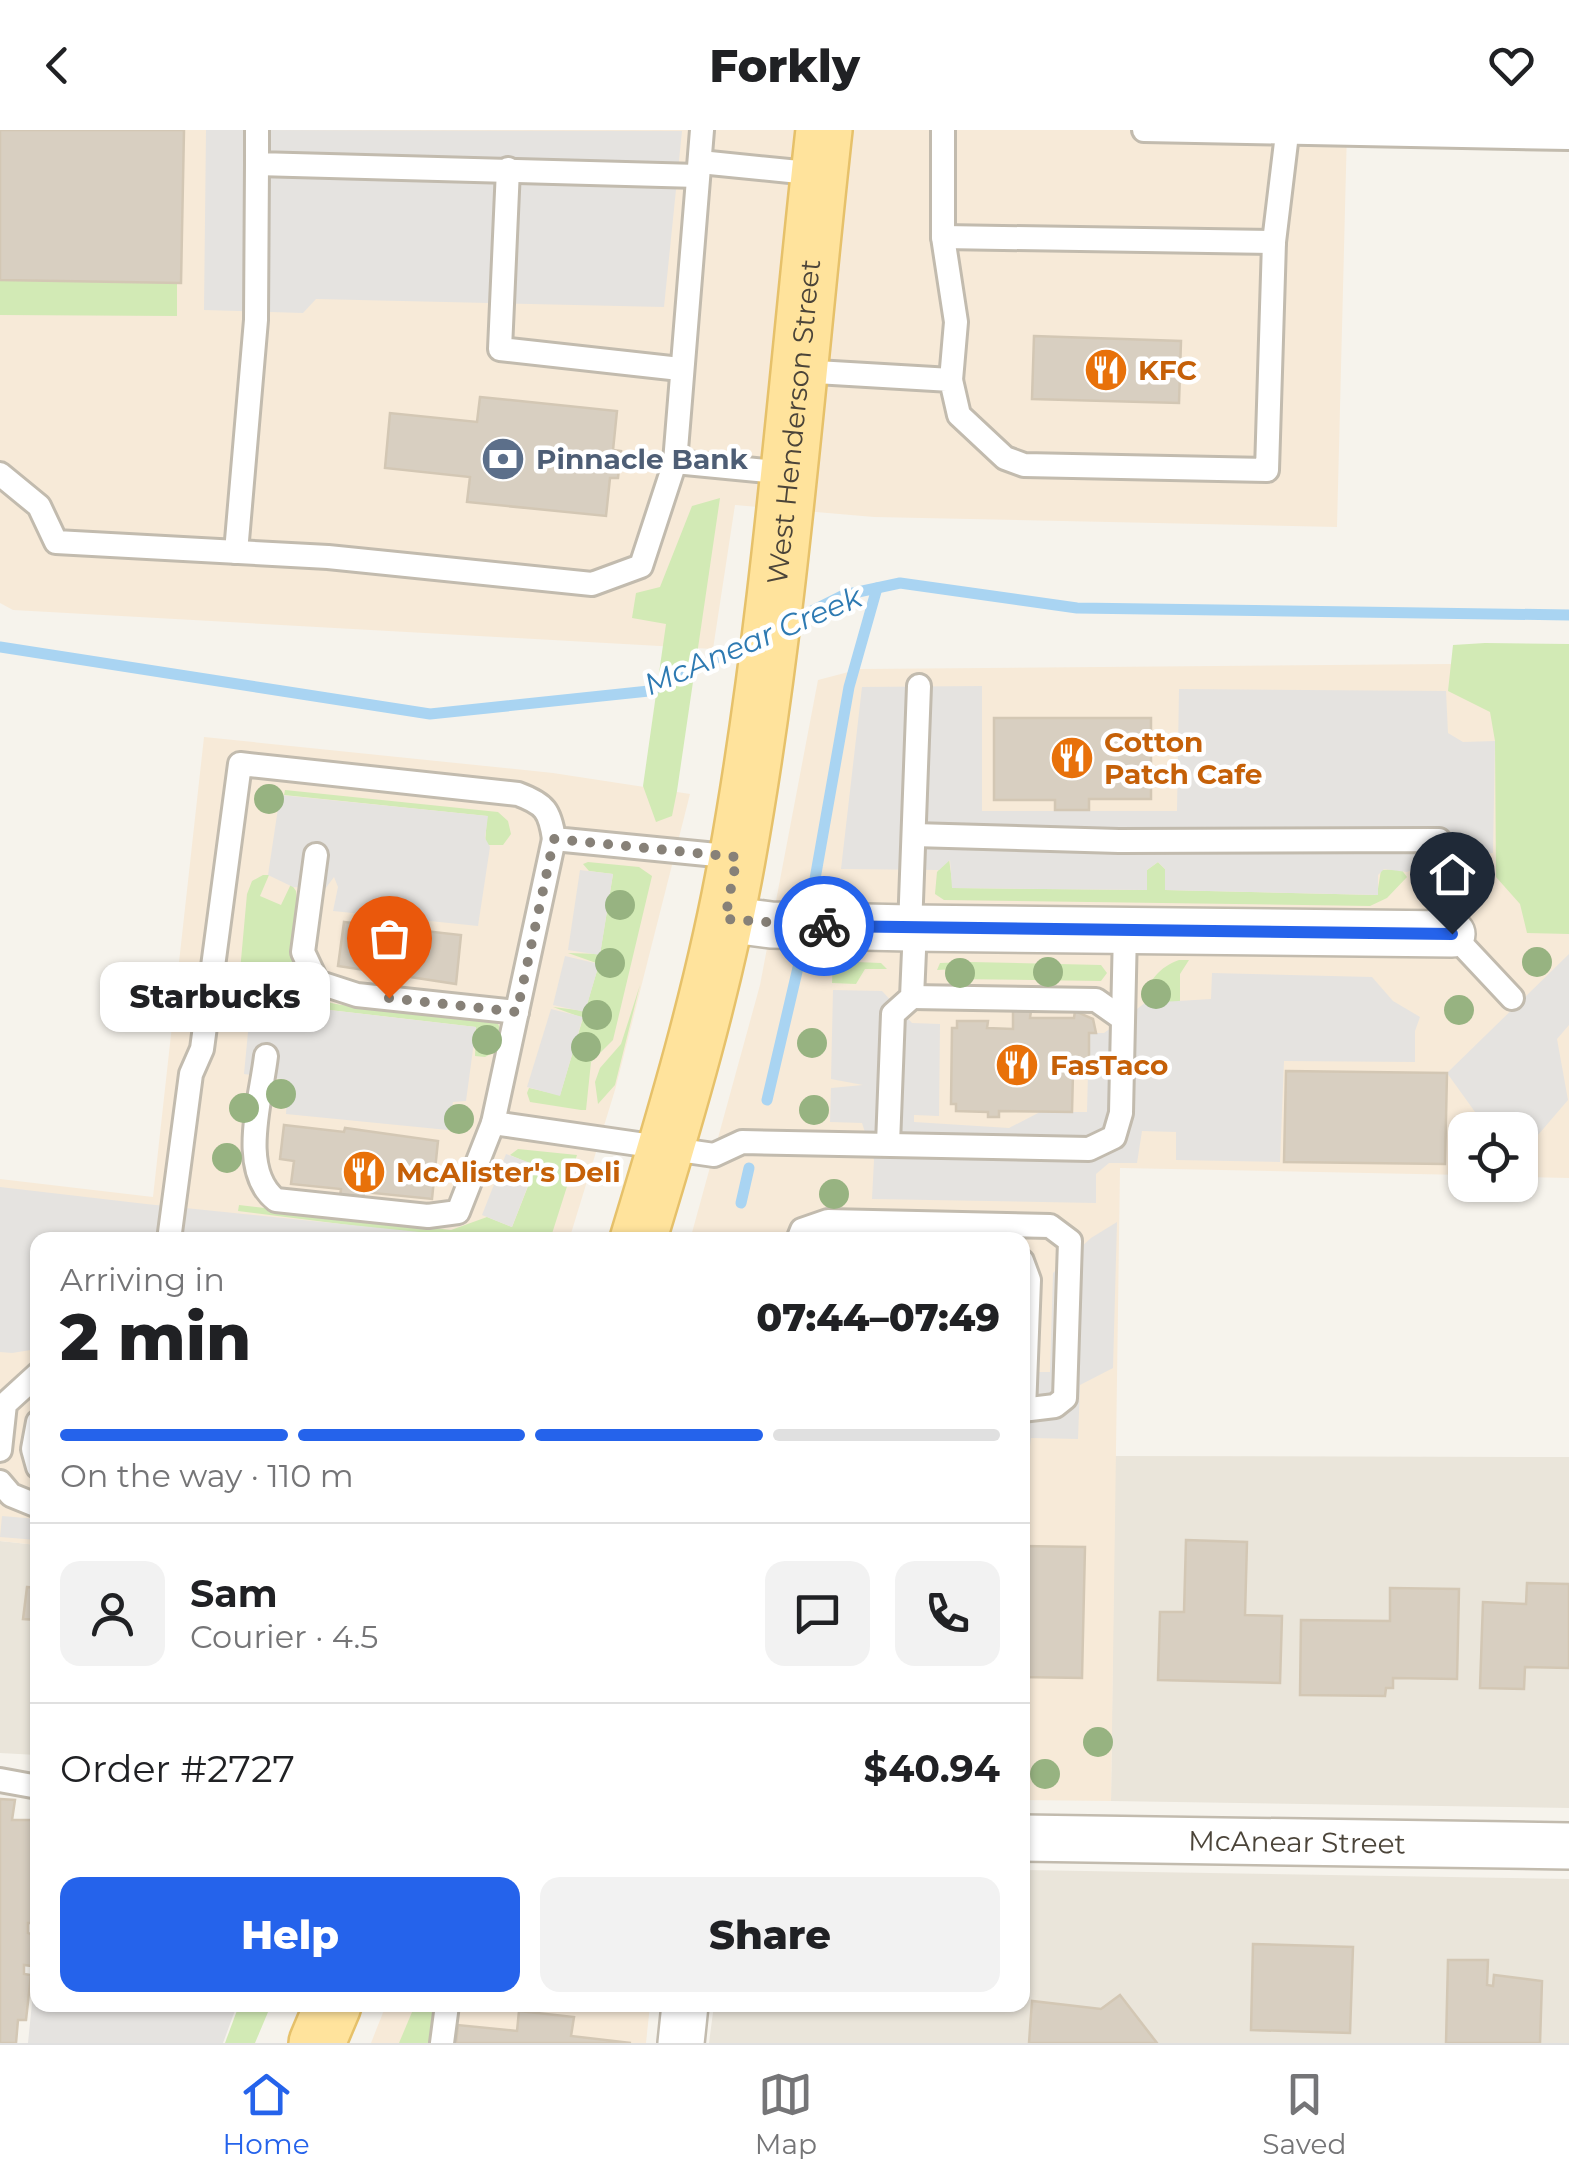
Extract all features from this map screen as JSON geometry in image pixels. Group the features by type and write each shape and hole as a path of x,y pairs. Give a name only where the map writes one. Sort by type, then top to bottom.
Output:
{"main road":[{"name":"West Henderson Street","path":"640,1232 725,919 737,857 787,479 822,152"},
{"path":"317,2043 331,2012"}],"street":[{"path":"725,919 770,925 912,928 1452,934"},
{"name":"McAnear Street","path":"1030,1838 1569,1846"},
{"path":"680,2043 684,2012"}],"lane":[{"path":"236,552 256,320 257,130"},
{"path":"0,474 39,506 56,542 328,556 592,584 641,566 675,462 702,130"},
{"path":"943,130 943,237 956,322 951,380 960,415 1005,458 1024,465 1267,470 1274,242 1286,134"},
{"path":"1144,130 1569,138"},
{"path":"258,164 699,169 822,152"},
{"path":"508,169 500,349 680,369"},
{"path":"943,237 1274,242"},
{"path":"798,371 951,380"},
{"path":"675,462 787,479"},
{"path":"912,997 920,686"},
{"path":"170,1232 191,1074 202,1049 240,764 518,794 538,801 550,812 554,839 493,1123 458,1212 428,1216 276,1200 262,1189 254,1168 266,1056"},
{"path":"914,835 1120,841 1439,840 1430,862 1452,934 1512,998"},
{"path":"554,839 737,857"},
{"path":"316,855 304,952 316,982 357,995 517,1012"},
{"path":"493,1123 714,1155 742,1142 1089,1149 1114,1138 1121,1113 1125,930"},
{"path":"888,1144 893,1014 912,997 1096,1000 1122,1019"},
{"path":"801,1232 828,1222 1050,1226 1070,1241 1065,1398 1054,1406 1030,1409"},
{"path":"0,1450 6,1404 30,1382"},
{"path":"0,1482 11,1495 30,1503"},
{"path":"0,1780 30,1786"},
{"path":"442,2043 445,2012"}],"shaded area":[{"path":"0,130 1347,130 1337,527 874,517 735,505 713,649 13,610 0,603"},
{"path":"206,130 682,131 664,307 316,299 303,313 204,310"},
{"path":"1569,666 1569,1178 1538,1177 1538,1112 1448,1112 1448,1175 1120,1168 1111,1801 1030,1800 1030,1232 692,1232 760,985 818,680 860,669"},
{"path":"982,686 982,811 1177,811 1179,689 1446,691 1448,733 1463,742 1495,741 1493,853 1451,853 1407,872 1384,869 1378,875 1378,895 1165,890 1165,869 1158,862 1147,870 1147,890 952,888 950,860 939,870 841,869 862,687"},
{"path":"204,737 553,773 690,794 615,1090 571,1232 30,1232 30,1544 0,1541 0,1179 153,1197"},
{"path":"280,795 488,816 485,838 490,847 478,926 333,911 338,887 334,877 325,889 293,887 268,875"},
{"path":"580,870 613,874 600,955 568,950"},
{"path":"1569,954 1569,1025 1557,1039 1568,1100 1538,1135 1538,1112 1475,1112 1447,1073"},
{"path":"565,956 599,964 585,1012 553,1005"},
{"path":"1212,973 1372,977 1393,1001 1420,1017 1415,1031 1415,1062 1284,1061 1280,1162 1176,1160 1176,1132 1142,1131 1137,1163 1109,1163 1096,1174 1096,1203 872,1199 874,1160 862,1123 830,1122 831,1088 863,1085 831,1079 833,990 882,991 912,1023 940,1024 939,1116 914,1115 914,1122 1009,1128 1040,1112 1087,1112 1089,1033 1104,1033 1145,1003 1211,999"},
{"path":"251,1001 476,1027 466,1101 453,1102 448,1130 286,1114 288,1080 244,1074"},
{"path":"551,1009 583,1017 560,1096 527,1087"},
{"path":"506,1154 536,1165 512,1227 482,1215"},
{"path":"0,1187 419,1232 30,1232 30,1350 0,1352"},
{"path":"1117,1222 1113,1368 1080,1385 1078,1439 1031,1438 1030,1446 1030,1372 1050,1372 1053,1273 1091,1238"},
{"path":"1115,1456 1569,1457 1569,1808 1111,1801"},
{"path":"2,1516 30,1518 30,1539 0,1537"},
{"path":"0,1541 30,1544 30,1755 0,1753"},
{"path":"1030,1870 1569,1879 1569,2043 709,2043 713,2012 1030,2012"},
{"path":"31,2012 234,2012 223,2043 28,2043"},
{"path":"383,2012 649,2012 646,2043 371,2043"}],"green space":[{"path":"0,280 177,283 177,316 0,315"},
{"path":"720,498 677,791 672,816 656,822 643,786 666,624 632,618 636,593 660,587 692,506"},
{"path":"1569,644 1569,934 1527,933 1520,904 1496,877 1495,741 1490,712 1448,691 1453,645"},
{"path":"285,790 498,812 508,821 511,834 503,845 485,845 487,816 284,795"},
{"path":"949,859 953,888 1146,890 1147,870 1158,862 1165,869 1165,890 1377,895 1381,870 1401,869 1407,877 1387,898 1370,906 944,900 935,894 937,872"},
{"path":"583,864 639,867 652,876 613,1040 591,1062 586,1110 581,1110 530,1102 527,1093 529,1088 560,1095 583,1018 553,1007 585,1011 599,964 568,953 600,954 613,874 589,871"},
{"path":"269,875 260,896 281,905 291,884 296,891 294,962 305,989 319,999 342,1005 497,1021 502,1034 496,1051 485,1057 475,1056 476,1027 252,1001 248,1027 235,1026 247,894 252,881"},
{"path":"1179,960 1189,960 1180,974 1180,1003 1147,1002 1148,988 1155,976"},
{"path":"833,961 881,963 887,969 865,969 856,984 832,983"},
{"path":"940,963 1101,965 1107,973 1101,981 955,979 955,969 937,970"},
{"path":"640,985 615,1085 598,1104 595,1082 600,1068 621,1044"},
{"path":"518,1149 577,1155 553,1232 404,1232 238,1211 239,1205 451,1230 487,1217 512,1227 536,1166 510,1155"},
{"path":"236,2012 268,2012 255,2043 225,2043"},
{"path":"412,2012 435,2012 432,2043 399,2043"}],"building":[{"path":"0,130 184,130 181,283 0,280"},
{"name":"KFC","path":"1034,336 1181,341 1179,403 1032,399"},
{"name":"Pinnacle Bank","path":"480,397 617,411 613,450 621,451 618,478 610,478 606,516 467,502 470,477 385,468 390,413 477,422"},
{"name":"Cotton Patch Cafe","path":"994,718 1151,718 1151,799 1089,799 1089,810 1055,810 1055,800 994,800"},
{"path":"344,922 461,935 456,984 338,966"},
{"name":"FasTaco","path":"1013,1010 1031,1011 1030,1018 1074,1018 1075,1011 1093,1019 1096,1033 1089,1033 1089,1061 1084,1061 1083,1073 1073,1073 1072,1112 999,1111 999,1117 988,1117 988,1112 956,1111 956,1104 951,1104 952,1028 957,1028 957,1021 988,1021 987,1028 1013,1029"},
{"path":"1286,1071 1447,1073 1445,1164 1284,1162"},
{"name":"McAlister's Deli","path":"284,1125 344,1132 345,1128 438,1141 432,1199 364,1192 363,1200 340,1197 341,1189 291,1184 294,1161 280,1159"},
{"path":"1186,1540 1247,1542 1245,1615 1282,1616 1280,1683 1158,1680 1160,1612 1184,1612"},
{"path":"1030,1546 1085,1547 1082,1678 1030,1677"},
{"path":"1527,1583 1569,1584 1569,1668 1525,1667 1524,1689 1480,1688 1483,1602 1526,1604"},
{"path":"27,1587 30,1587 30,1619 23,1619"},
{"path":"1390,1588 1459,1589 1457,1679 1393,1678 1393,1688 1386,1688 1385,1696 1300,1695 1301,1620 1390,1621"},
{"path":"0,1799 15,1800 12,1820 30,1820 30,1966 24,1965 24,1974 30,1975 30,1984 26,2020 18,2020 16,2043 0,2043"},
{"path":"1253,1944 1353,1947 1350,2033 1251,2030"},
{"path":"1448,1960 1488,1960 1487,1985 1493,1986 1494,1975 1542,1981 1540,2043 1446,2043"},
{"path":"1120,1995 1157,2043 1029,2043 1032,2001 1101,2009"},
{"path":"519,2012 528,2012 574,2017 571,2036 631,2043 456,2043 458,2025 517,2031"}],"waterway":[{"name":"McAnear Creek","path":"788,623 844,595 900,583 1077,608 1569,615"},
{"path":"815,879 849,687 877,588"},
{"name":"McAnear Creek","path":"0,647 430,714 649,691 753,640"},
{"path":"767,1100 800,959"},
{"path":"741,1203 749,1168"}],"way so far":[{"path":"389,998 517,1012 554,839 737,857 725,919 824,926"}],"place":[{"name":"KFC","path":"1106,370"},
{"name":"Pinnacle Bank","path":"503,459"},
{"name":"Cotton Patch Cafe","path":"1072,758"},
{"name":"Starbucks","path":"389,998"},
{"name":"FasTaco","path":"1017,1065"},
{"name":"McAlister's Deli","path":"364,1172"}],"route":[{"path":"824,926 1452,934"}]}
